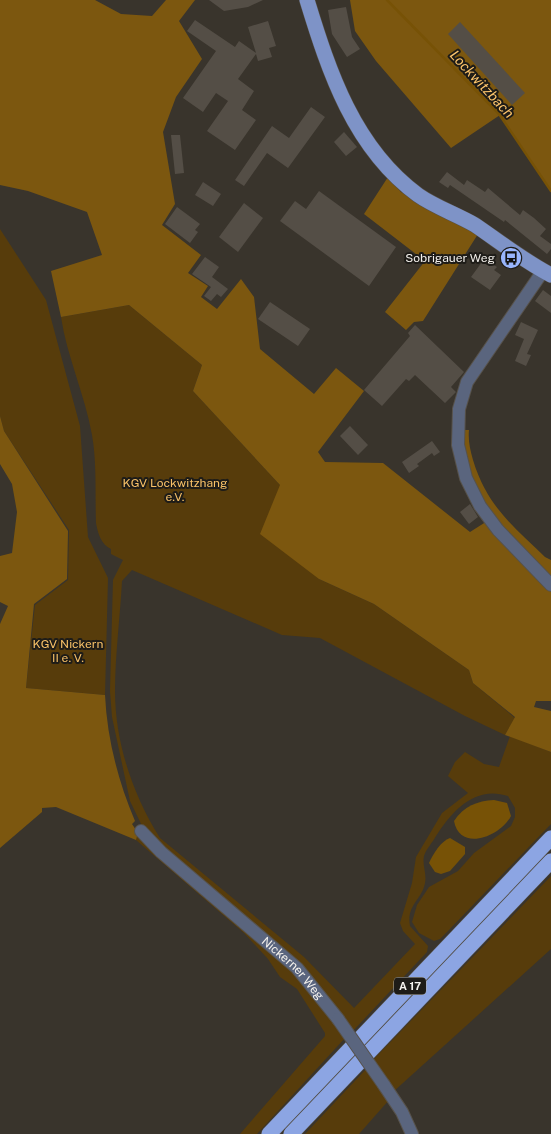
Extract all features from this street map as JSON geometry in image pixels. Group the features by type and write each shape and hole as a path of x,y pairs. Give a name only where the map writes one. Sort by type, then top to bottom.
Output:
{"highway":[{"name":"A 17","path":"269,1134 551,838"},
{"name":"A 17","path":"291,1134 551,861"}],"main road":[{"path":"307,0 331,76 355,124 384,163 419,195 473,224 547,273"}],"street":[{"path":"547,273 467,382 459,409 458,445 466,478 480,506 498,530 551,585"},
{"name":"Nickerner Weg","path":"141,831 161,852 297,968 338,1019 384,1085 402,1112 412,1134"}],"green space":[{"name":"KGV Nickern II e. V.","path":"0,229 46,300 80,426 88,537 108,578 105,695 26,688 35,605 68,580 69,530 4,431 0,416"},
{"name":"KGV Lockwitzhang e.V.","path":"129,305 202,365 193,391 280,485 319,579 374,604 469,670 473,683 515,718 505,735 465,716 320,638 282,635 132,570 122,581 115,691 118,730 127,768 134,786 160,838 304,957 354,1008 415,944 403,931 400,923 412,883 416,857 442,813 468,793 448,776 455,762 465,752 484,764 499,767 510,736 551,752 551,824 440,939 434,941 419,933 412,922 417,905 429,887 458,871 474,853 511,826 515,817 515,808 508,796 485,794 466,802 457,809 442,827 424,856 425,883 421,894 412,908 409,919 410,926 428,946 427,952 352,1032 210,889 143,828 130,801 112,717 110,691 113,580 123,560 111,554 111,549 102,541 98,531 96,523 94,446 85,405 67,347 61,317"},
{"path":"138,833 295,972 345,1038 257,1134 240,1134 325,1036 325,1033 297,989 280,977 268,959 244,933 136,840"},
{"path":"551,876 551,949 393,1092 389,1081 373,1060"},
{"path":"367,1068 389,1100 359,1134 305,1134"}],"shaded area":[{"path":"0,0 95,0 121,14 152,16 166,0 195,0 179,21 202,59 176,97 163,132 175,204 162,225 201,255 188,273 208,286 201,297 217,309 241,279 254,297 260,349 314,394 336,368 364,391 318,452 325,462 383,463 470,532 492,518 475,492 462,436 462,430 469,430 469,445 473,460 493,502 522,535 545,557 551,560 551,701 536,701 534,707 551,711 551,752 505,735 515,717 473,683 469,670 374,604 319,579 260,534 280,485 193,391 202,365 129,305 61,317 51,271 102,255 87,212 28,191 0,185"},
{"path":"350,0 551,0 551,191 500,115 451,148 376,61 355,31"},
{"path":"388,177 401,192 478,234 423,321 414,322 406,330 385,312 425,261 364,214"},
{"path":"0,416 4,431 68,531 67,579 34,604 26,688 105,695 111,743 123,790 135,821 132,824 138,833 136,840 56,807 42,808 42,812 0,848 0,624 8,606 0,602 0,556 12,553 17,512 12,484 0,464"},
{"path":"494,800 507,803 511,816 506,823 499,830 481,838 472,839 464,837 458,831 454,821 458,816 467,808 477,803"},
{"path":"450,838 465,847 465,854 450,871 441,874 435,872 429,863 440,845"}],"building":[{"path":"209,0 263,0 248,7 224,11"},
{"path":"346,7 352,37 360,49 347,57 332,34 328,10"},
{"path":"195,20 235,47 239,41 256,53 248,27 268,21 276,46 269,48 272,57 258,61 256,54 238,79 254,91 242,110 256,120 235,150 207,131 228,101 216,93 203,112 183,98 216,51 187,31"},
{"path":"460,22 525,93 512,105 448,34"},
{"path":"311,107 325,117 288,168 267,153 244,186 235,180 272,126 289,138"},
{"path":"344,132 357,147 346,156 334,142"},
{"path":"171,135 180,135 184,173 175,174"},
{"path":"447,172 464,185 467,180 485,192 488,188 520,215 523,210 534,218 546,229 540,236 551,244 551,249 547,254 505,220 504,222 450,185 448,188 439,182"},
{"path":"203,182 221,194 213,206 195,195"},
{"path":"319,191 396,247 369,286 280,221 295,201 306,209"},
{"path":"244,203 263,218 238,252 219,237"},
{"path":"177,207 200,224 195,230 198,232 190,243 165,224"},
{"path":"205,257 219,267 212,277 228,289 221,297 217,294 211,301 204,296 211,287 192,274"},
{"path":"482,262 487,265 489,262 497,267 494,270 501,275 490,290 471,277"},
{"path":"543,290 551,296 551,313 535,301"},
{"path":"270,302 310,329 298,346 258,319"},
{"path":"521,322 538,330 527,354 531,355 526,366 515,361 524,339 515,335"},
{"path":"415,325 464,372 451,387 456,392 445,403 415,375 409,381 406,379 382,406 364,390 410,336 408,333"},
{"path":"350,426 368,445 358,455 340,436"},
{"path":"432,441 440,452 434,456 432,453 417,464 419,466 409,473 402,462"},
{"path":"470,504 478,517 469,524 460,512"}],"waterway":[{"name":"Lockwitzbach","path":"387,0 499,114 551,191"}],"place":[{"name":"Sobrigauer Weg","path":"511,258"}]}
